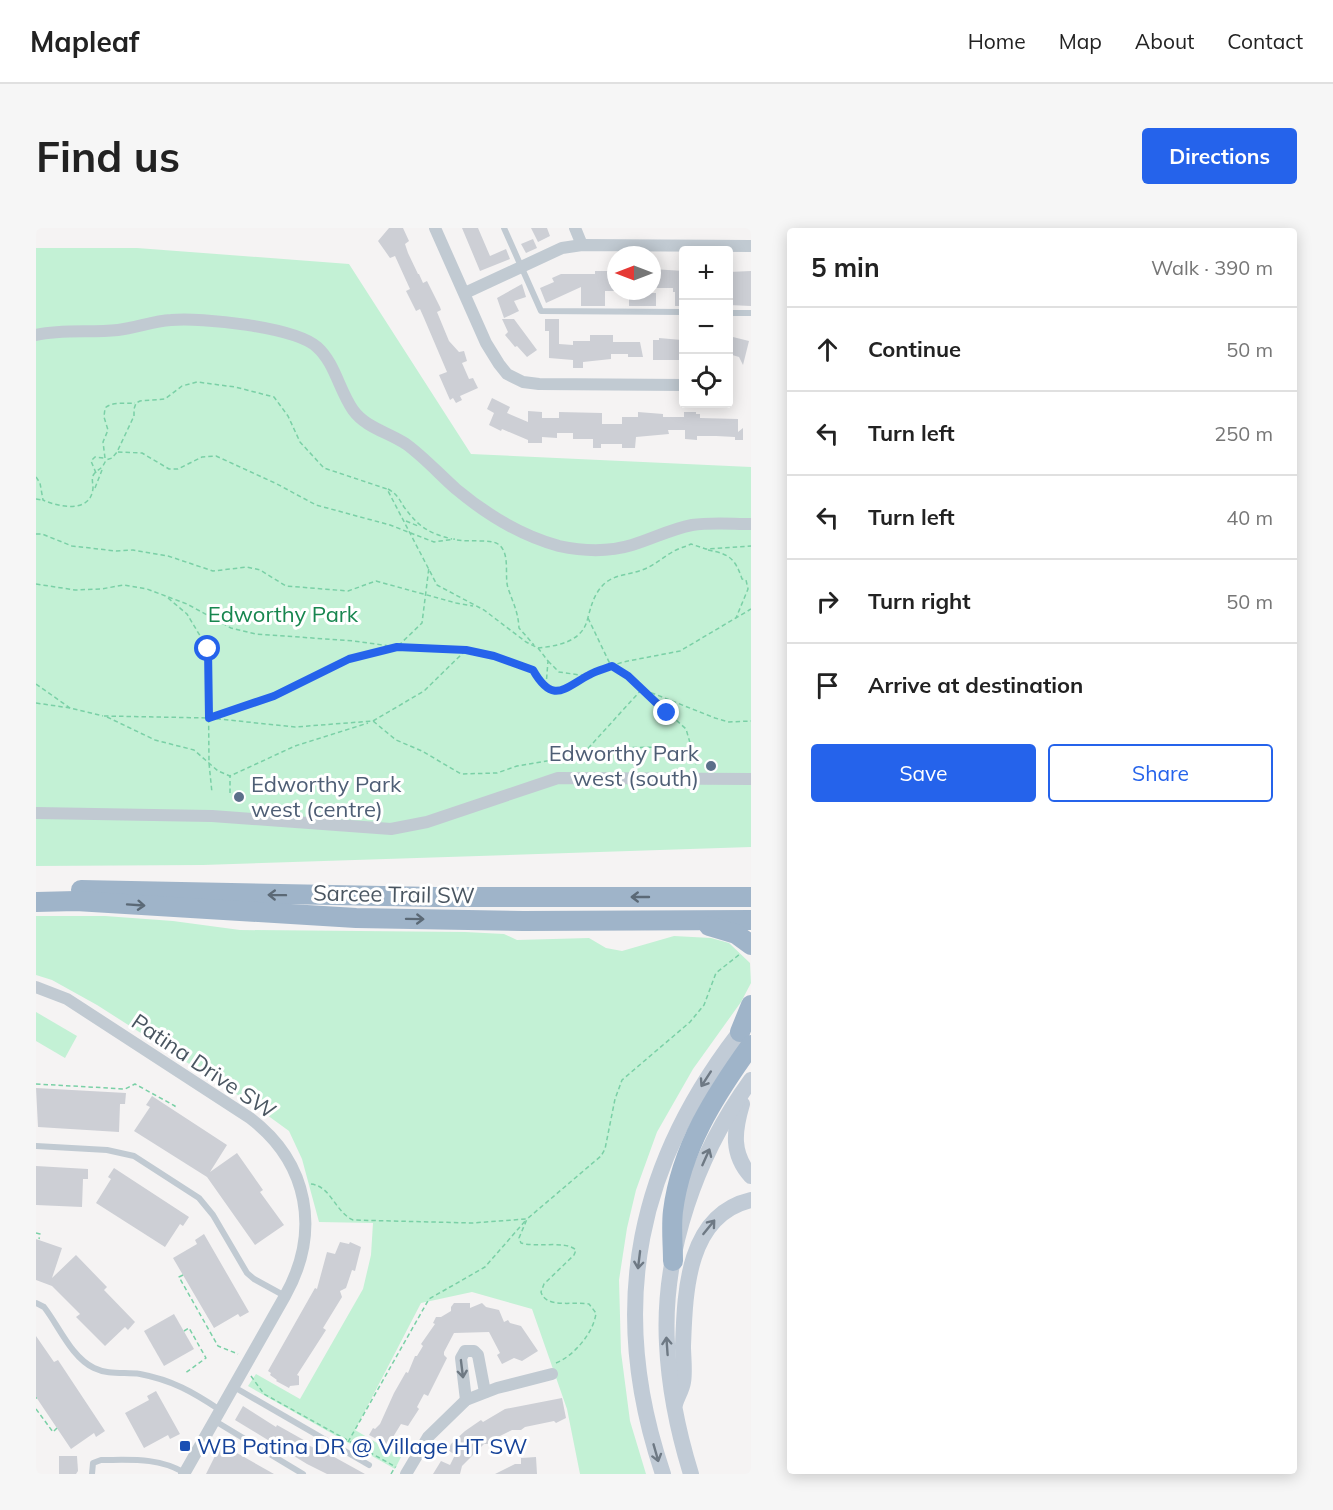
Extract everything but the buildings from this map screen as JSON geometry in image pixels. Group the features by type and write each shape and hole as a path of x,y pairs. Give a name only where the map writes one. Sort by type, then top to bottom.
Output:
{"highway":[{"path":"699,896 751,887"},
{"name":"Sarcee Trail SW","path":"36,890 139,890 425,897 751,897"},
{"name":"Sarcee Trail SW","path":"36,902 76,902 356,918 751,920"},
{"path":"695,921 736,934 747,948"},
{"path":"673,1261 672,1213 677,1187 687,1155 702,1120 747,1032 751,1005"}],"main road":[{"path":"663,1474 647,1419 639,1378 635,1305 641,1243 656,1181 672,1140 698,1090 723,1052 747,1032"},
{"path":"691,1474 674,1404 667,1344 667,1307 673,1261 688,1201 699,1173 716,1135 750,1082"},
{"path":"750,1082 735,1127 735,1141 736,1152 743,1167 751,1176"},
{"path":"674,1404 683,1382 687,1302 698,1244 707,1227 720,1214 751,1200"}],"street":[{"path":"435,228 486,344 507,374 523,382 539,384 679,385"},
{"path":"575,228 582,245"},
{"path":"465,293 562,248 582,245 751,246"},
{"path":"36,335 118,330 172,320 199,320 274,329 300,336 317,347 333,369 353,410 370,427 404,443 455,488 499,520 560,546 595,550 612,549 631,546 693,525 751,524"},
{"path":"36,813 212,816 390,829 427,822 558,778 751,779"},
{"name":"Patina Drive SW","path":"36,987 67,999 250,1118 282,1149 299,1186 305,1211 306,1236 298,1271 184,1473"},
{"path":"466,1400 461,1358 465,1351 474,1351 478,1355 485,1392"},
{"path":"401,1470 428,1437 466,1400 485,1392 552,1374"}],"lane":[{"path":"504,228 541,311 679,312"},
{"path":"733,313 751,313"},
{"path":"36,1146 107,1150 134,1156 199,1198 213,1215 247,1272 254,1279 285,1296"},
{"path":"36,1303 44,1307 78,1356 94,1368 113,1373 140,1374 189,1389 217,1415 303,1474"},
{"path":"234,1387 369,1465"},
{"path":"92,1474 93,1464 100,1460 154,1461 171,1464 184,1473"}],"path":[{"path":"36,499 61,507 77,507 87,500 98,483 105,459 104,442 108,430 104,417 105,408 108,405 165,399 182,386 197,382 235,387 274,397 288,416 300,442 324,468 395,493 419,526"},
{"path":"96,473 91,461 95,457 112,458 117,452 134,416 136,403"},
{"path":"117,452 142,453 169,469 177,469 202,457 216,456 316,505 390,525 434,542 455,539"},
{"path":"93,490 92,479 102,470"},
{"path":"36,477 40,483 43,500"},
{"path":"387,489 437,585 477,606 537,648 566,643 581,632 588,618 591,603 605,584 621,574 642,570 691,544 729,556 738,567 742,579 746,580 748,590 735,619"},
{"path":"404,521 432,534 466,542 496,542 502,548 508,574 508,588 518,614 519,637"},
{"path":"36,534 42,534 72,546 116,551 133,550 168,556 213,571 247,567 260,570 286,586 348,591 376,581 426,596 477,606"},
{"path":"706,549 751,546"},
{"path":"209,718 274,696 349,659 397,647 422,623 429,566"},
{"path":"36,584 75,590 124,585 147,589 187,604 231,628 256,634 354,641 397,647 466,650 494,656 533,670 546,686 563,690 588,676 623,662 680,651 751,609"},
{"path":"168,598 187,614 208,649 209,763 212,793"},
{"path":"588,618 612,666 628,676 686,729 699,777"},
{"path":"520,631 559,672 588,676"},
{"path":"36,703 104,716 132,727 155,740 194,750 218,771 230,776 295,746 373,721 424,691 466,650"},
{"path":"546,686 548,661"},
{"path":"36,684 70,708"},
{"path":"642,689 715,718 729,722 751,721"},
{"path":"582,754 642,689"},
{"path":"104,716 209,718 295,727 373,721 396,740 422,751 461,774 497,773 517,766 610,748 662,747 694,754"},
{"path":"230,776 230,793"},
{"path":"348,1442 429,1299 485,1267 527,1219 601,1156 605,1149 615,1099 622,1080 690,1022 704,1005 716,973 747,948"},
{"path":"36,1084 101,1089 125,1089 135,1084 175,1106 174,1109"},
{"path":"299,1186 314,1183 318,1185 327,1191 339,1211 352,1220 472,1224 527,1219"},
{"path":"527,1219 519,1238 521,1243 540,1246 564,1245 576,1250 574,1255 544,1284 541,1292 543,1298 549,1302 588,1304 596,1313 579,1347 568,1358 554,1364 552,1374"},
{"path":"36,1233 40,1234 39,1239"},
{"path":"183,1275 179,1277 218,1346 250,1359"},
{"path":"199,1313 204,1310"},
{"path":"184,1331 189,1328 206,1358 184,1374"},
{"path":"243,1371 254,1378 258,1389 264,1394 401,1470"},
{"path":"36,1409 53,1431 57,1428"}],"green space":[{"name":"Edworthy Park","path":"36,248 137,248 349,264 471,454 751,467 751,847 203,865 36,866"},
{"path":"36,916 105,916 173,921 240,930 465,932 504,934 517,940 589,938 606,948 622,951 674,936 711,938 729,943 750,963 751,983 741,1002 693,1069 657,1132 636,1190 627,1228 619,1280 621,1352 630,1421 646,1474 580,1474 567,1409 532,1309 472,1292 421,1303 355,1430 401,1457 395,1469 248,1386 256,1374 300,1399 363,1289 371,1255 373,1223 319,1222 302,1159 289,1131 252,1104 97,1005 52,980 36,975"},
{"path":"36,1012 77,1036 65,1058 36,1041"}],"place":[{"name":"Edworthy Park west (south)","path":"711,766"},
{"name":"Edworthy Park west (centre)","path":"239,797"},
{"name":"WB Patina DR @ Village HT SW","path":"185,1446"}],"route":[{"path":"208,649 209,718 274,696 349,659 397,647 466,650 494,656 533,670 538,679 556,691 569,688 588,676 612,666 628,676 667,713"}]}
